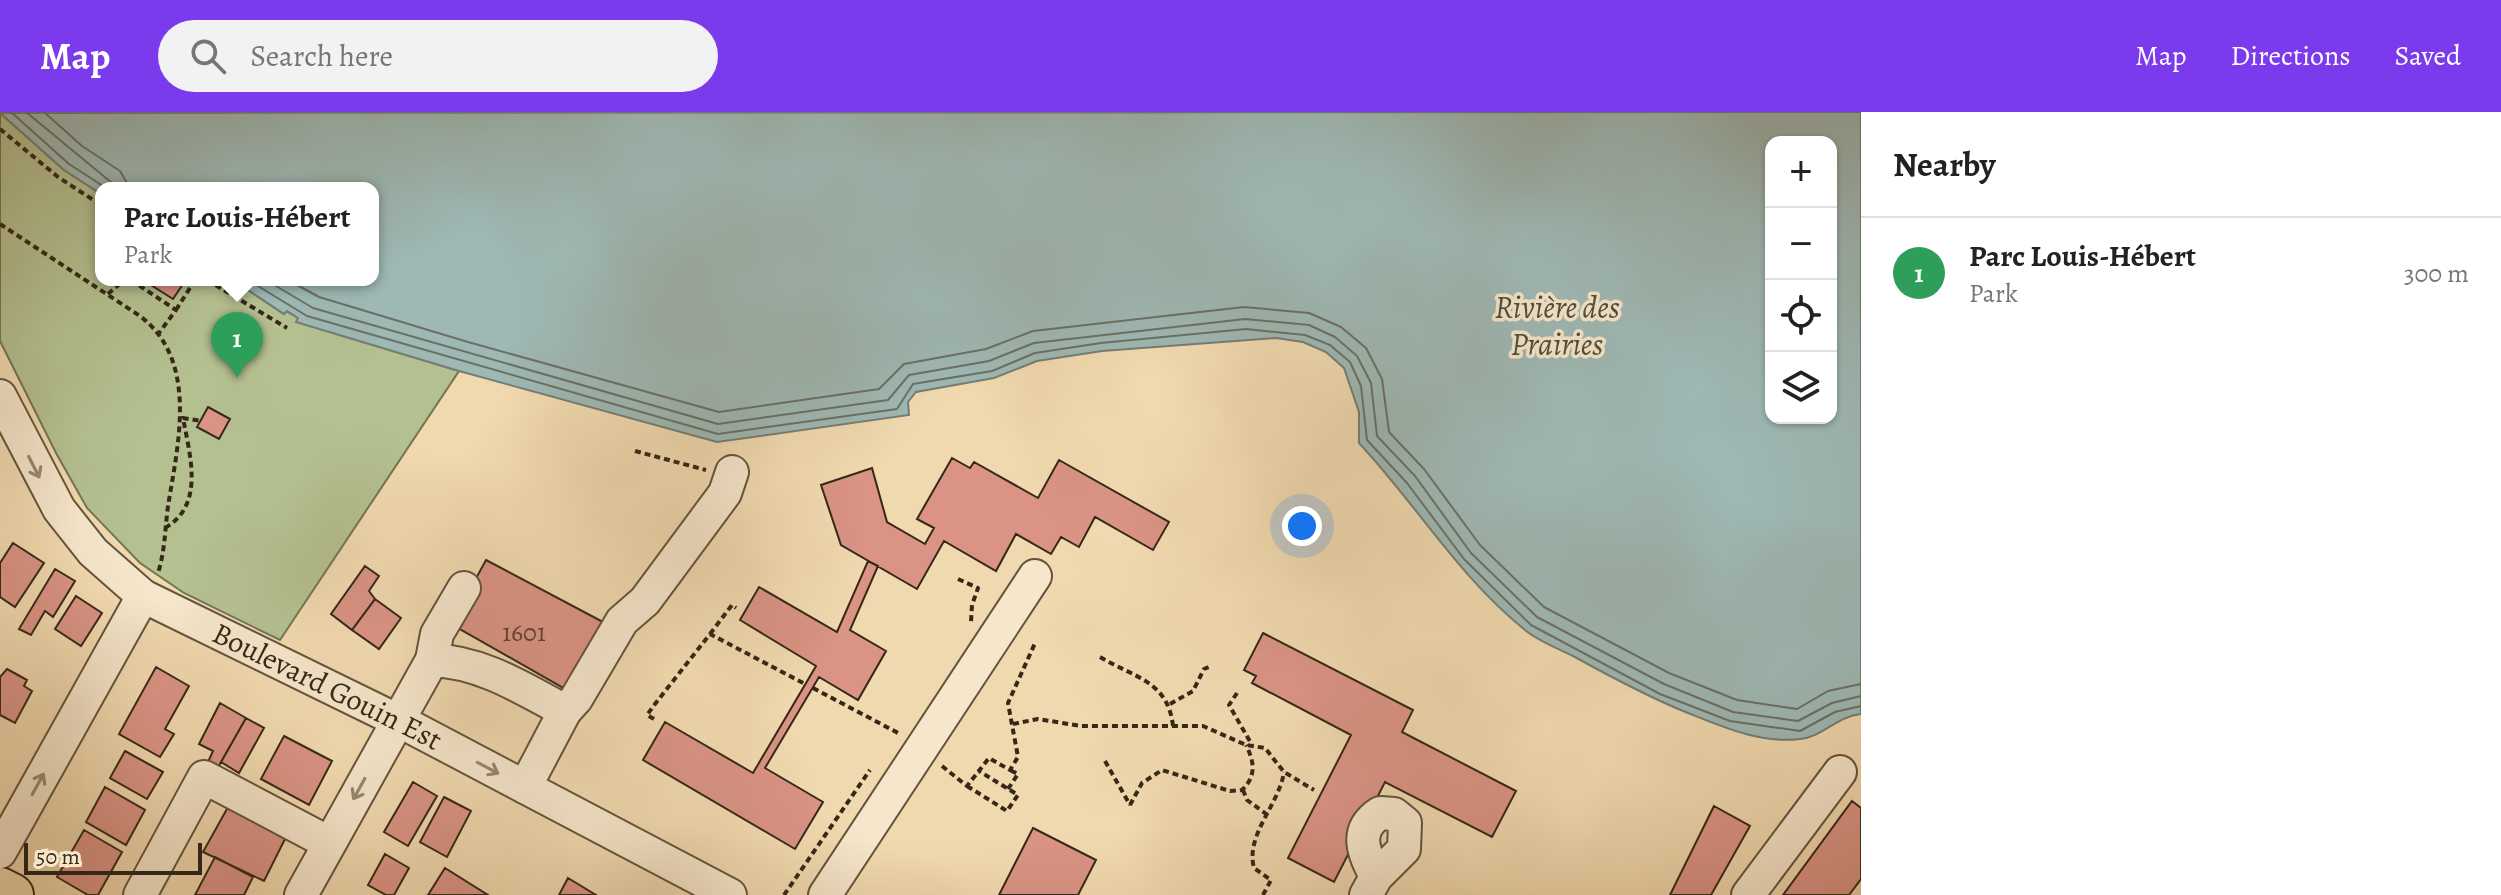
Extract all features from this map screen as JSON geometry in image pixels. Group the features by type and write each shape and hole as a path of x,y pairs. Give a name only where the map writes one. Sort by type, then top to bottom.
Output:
{"main road":[{"path":"0,889 12,895"}],"street":[{"name":"Boulevard Gouin Est","path":"0,396 59,509 93,552 149,588 730,895"},
{"path":"525,787 565,711 576,699 622,621 645,601 725,493 732,472"},
{"path":"825,895 1035,576"},
{"path":"0,852 149,588"},
{"path":"301,895 396,720 409,705 432,660 437,634 464,588"},
{"path":"432,660 465,663 485,670 565,711"},
{"path":"1748,895 1840,772"},
{"path":"140,895 204,777 329,843"}],"path":[{"path":"0,129 58,177 95,201"},
{"path":"0,224 107,294 159,333 175,376 192,470 184,514 165,528"},
{"path":"107,294 117,286"},
{"path":"140,286 176,310"},
{"path":"159,333 191,286"},
{"path":"217,286 287,328"},
{"path":"183,418 201,421"},
{"path":"149,588 165,528 183,418"},
{"path":"635,451 689,468 732,472"},
{"path":"958,579 978,588 972,605 972,621 963,633"},
{"path":"654,719 647,715 655,704 732,605 736,608"},
{"path":"710,634 805,684"},
{"path":"1010,770 1018,757 1008,703 1036,641"},
{"path":"1100,657 1163,693 1170,704 1173,726"},
{"path":"1170,704 1193,691 1204,669 1211,666"},
{"path":"813,688 904,737"},
{"path":"1105,761 1130,805 1142,783 1162,770 1237,792 1242,790 1249,783 1253,765 1249,745 1229,705 1237,693"},
{"path":"1013,724 1038,719 1081,726 1203,726 1249,745 1265,748 1284,772 1314,790"},
{"path":"890,741 905,720"},
{"path":"930,757 967,786 1007,811 1018,795 979,771"},
{"path":"967,786 989,758 1018,774 1008,789"},
{"path":"784,895 870,770"},
{"path":"1263,895 1271,880 1254,868 1253,843 1279,796 1284,772"},
{"path":"1242,790 1247,800 1269,816"}],"green space":[{"path":"0,113 64,170 95,190 95,286 242,286 284,314 286,311 298,318 297,322 459,371 280,640 184,593 140,563 87,508 0,341"}],"water":[{"name":"Rivière des Prairies","path":"1861,112 1861,714 1800,739 1757,737 1715,724 1658,700 1530,634 1479,587 1359,443 1359,412 1344,368 1326,352 1303,342 1276,338 1102,351 1037,361 994,378 916,392 908,402 909,415 717,442 459,371 296,322 298,318 287,311 284,314 242,286 379,286 379,182 95,182 95,190 64,170 0,113"}],"building":[{"path":"152,286 182,286 173,299"},
{"path":"208,407 230,419 219,439 197,427"},
{"path":"952,458 970,468 974,462 1038,498 1059,460 1169,522 1153,550 1095,517 1079,547 1061,537 1051,554 1016,534 996,571 944,541 917,589 841,545 821,485 872,468 887,522 925,544 934,528 917,519"},
{"path":"13,543 44,563 15,607 0,597 0,563"},
{"path":"486,560 603,622 567,690 451,624"},
{"path":"868,561 878,566 850,630 886,651 858,700 819,677 765,768 823,802 795,849 643,760 665,722 753,773 816,666 740,620 759,587 837,632"},
{"path":"365,566 379,576 369,591 375,599 352,630 331,614"},
{"path":"55,569 75,581 53,617 45,611 31,635 19,629"},
{"path":"76,596 102,613 81,646 55,629"},
{"path":"375,599 401,618 379,649 352,630"},
{"path":"1263,633 1413,710 1402,732 1516,791 1492,837 1385,782 1334,882 1288,858 1351,735 1252,683 1256,676 1244,670"},
{"path":"156,667 189,686 165,729 174,734 160,757 119,734"},
{"path":"7,669 27,680 24,686 32,691 15,723 0,715 0,677"},
{"path":"220,703 246,718 216,771 208,762 213,751 199,744"},
{"path":"246,718 264,728 239,773 221,762"},
{"path":"284,736 332,761 309,805 261,779"},
{"path":"125,751 163,772 147,799 110,778"},
{"path":"413,782 437,796 408,846 384,832"},
{"path":"105,787 145,810 126,845 86,822"},
{"path":"444,797 471,811 447,857 420,842"},
{"path":"1852,801 1861,808 1861,879 1849,895 1783,895"},
{"path":"1714,806 1750,826 1711,895 1670,895"},
{"path":"228,807 286,837 264,881 203,852"},
{"path":"1033,828 1096,860 1078,895 999,895"},
{"path":"84,830 122,852 98,895 88,895 57,877"},
{"path":"385,854 409,868 394,895 386,895 368,885"},
{"path":"215,857 253,877 244,895 195,895"},
{"path":"445,868 488,895 428,895"},
{"path":"568,878 596,895 559,895"}],"place":[{"name":"Parc Louis-Hébert","path":"237,378"}]}
